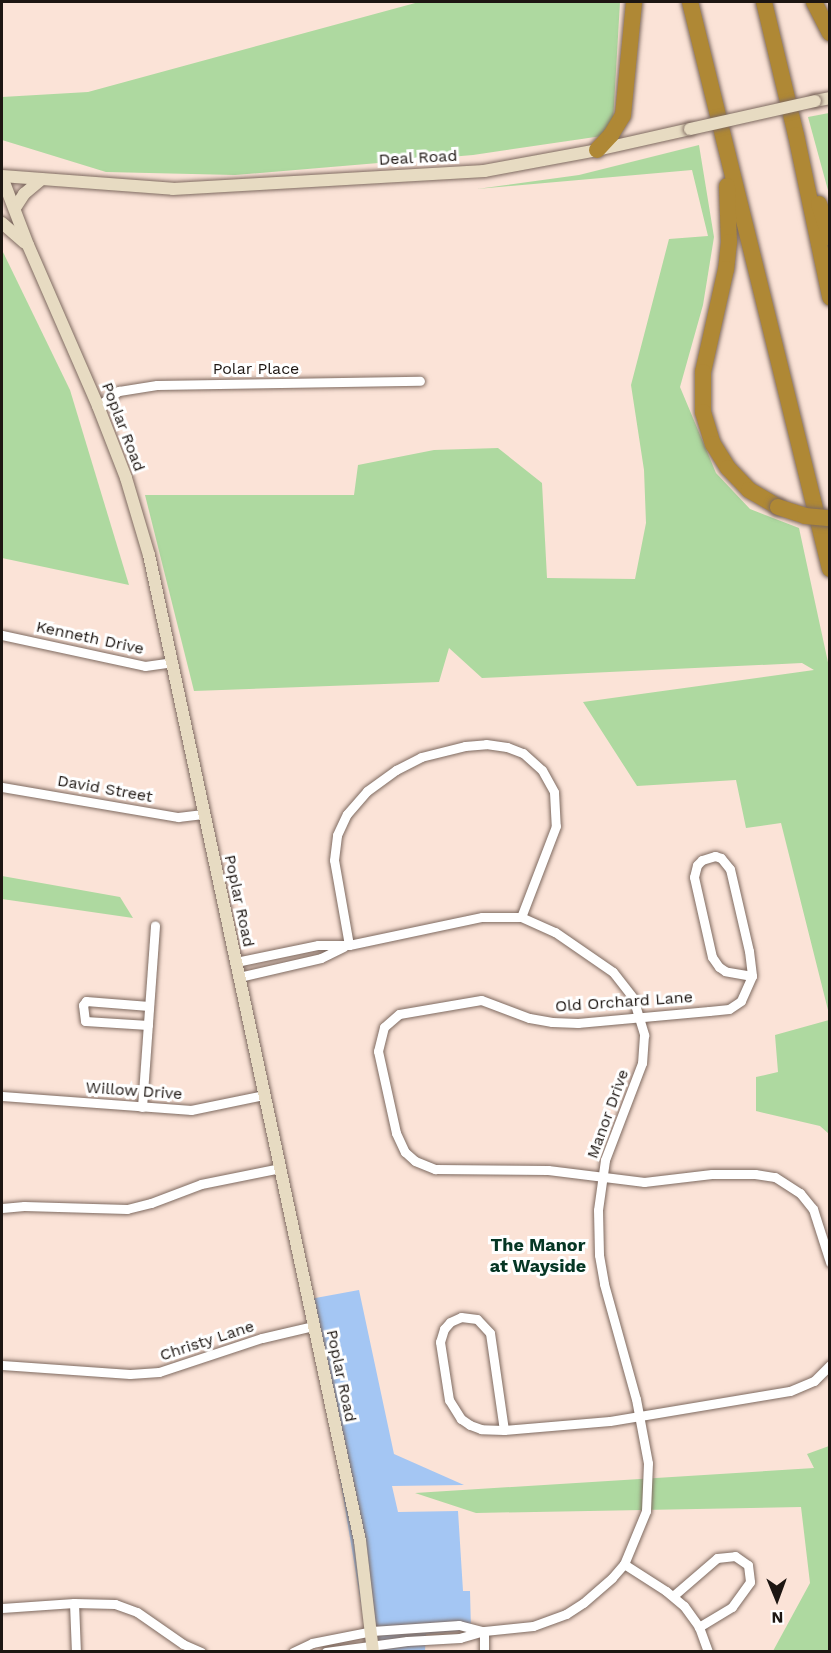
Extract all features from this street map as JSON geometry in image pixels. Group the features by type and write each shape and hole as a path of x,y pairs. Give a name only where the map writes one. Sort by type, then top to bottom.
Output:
{"highway":[{"path":"597,150 611,135 623,115 634,2"},
{"path":"690,2 725,153 830,569"},
{"path":"764,2 796,135 830,297"},
{"path":"814,2 830,33"},
{"path":"796,135 830,237"},
{"path":"725,153 729,242 726,269 703,372 703,412 713,444 728,468 749,490 778,507 805,516 830,518"}],"street":[{"name":"Deal Road","path":"2,176 152,189 242,187 484,171 597,150 830,98"},
{"name":"Poplar Road","path":"2,176 28,245 98,406 143,532 360,1541 373,1648"},
{"path":"15,208 24,194 42,179"},
{"path":"2,223 28,245"},
{"name":"Polar Place","path":"98,406 118,391 157,385 420,381"},
{"name":"Kenneth Drive","path":"2,635 145,666 172,662"},
{"path":"349,945 334,860 337,835 347,814 367,791 396,770 421,757 465,746 496,745 523,753 542,770 554,792 556,826 520,917"},
{"name":"David Street","path":"2,787 178,817 203,814"},
{"path":"708,856 722,858 730,869 749,951 752,976 725,971 712,957 694,877 697,865 708,856"},
{"name":"Manor Drive","path":"236,962 318,945 349,945 482,917 520,917 555,932 613,972 633,998 644,1035 642,1064 610,1143 602,1177 598,1210 599,1255 604,1284 640,1416 648,1463 648,1496 640,1529 624,1564 599,1591 566,1614 533,1626 484,1631 460,1638 326,1652"},
{"path":"142,1107 155,925"},
{"name":"Manor Drive","path":"239,977 321,958 349,945"},
{"name":"Old Orchard Lane","path":"752,976 741,1001 729,1009 578,1023 529,1018 493,1002 468,1000 399,1014 384,1027 378,1042 396,1133 405,1152 415,1161 435,1169 548,1170 644,1182 712,1174 755,1174 775,1177 800,1193 813,1209 830,1262"},
{"path":"148,1025 85,1021 83,1005 86,1001 149,1006"},
{"name":"Willow Drive","path":"2,1096 192,1110 264,1095"},
{"path":"2,1208 24,1206 127,1209 152,1203 201,1184 280,1168"},
{"path":"504,1430 490,1333 477,1319 469,1317 454,1319 444,1329 440,1342 449,1400 453,1410 470,1425 481,1429 504,1430 640,1416 790,1391 814,1381 830,1365"},
{"name":"Christy Lane","path":"2,1365 130,1374 159,1372 262,1338 313,1326"},
{"path":"673,1596 717,1558 735,1556 748,1565 750,1582 732,1607 699,1627"},
{"path":"624,1564 673,1596 699,1627 708,1652"},
{"path":"2,1608 104,1602 127,1608 148,1618 183,1644 201,1652"},
{"path":"74,1603 76,1652"},
{"name":"Manor Drive","path":"298,1651 312,1643 372,1630 459,1625 484,1631"},
{"path":"484,1631 484,1652"}],"green space":[{"path":"419,2 620,2 613,122 602,136 473,155 235,175 106,172 2,140 2,97 88,92"},
{"path":"830,113 829,194 808,117"},
{"path":"699,145 714,237 703,305 680,387 716,473 750,509 799,528 829,667 829,1014 781,823 746,828 736,780 637,786 583,702 814,670 802,663 482,678 449,648 439,682 194,691 145,495 354,495 358,465 434,450 498,448 542,483 547,578 635,579 646,523 644,470 631,385 669,239 708,236 692,170 477,189 579,175"},
{"path":"2,250 70,390 129,585 2,558"},
{"path":"2,876 120,897 133,918 2,899"},
{"path":"829,1020 829,1134 820,1126 756,1111 756,1077 778,1072 775,1035"},
{"path":"829,1446 829,1651 773,1651 810,1583 801,1507 476,1513 415,1493 814,1468 807,1454"}],"water":[{"path":"359,1290 394,1454 464,1485 392,1486 398,1512 458,1511 463,1591 470,1591 471,1630 426,1634 425,1651 369,1651 310,1299"}],"district":[{"name":"The Manor at Wayside","path":"538,1256"}]}
